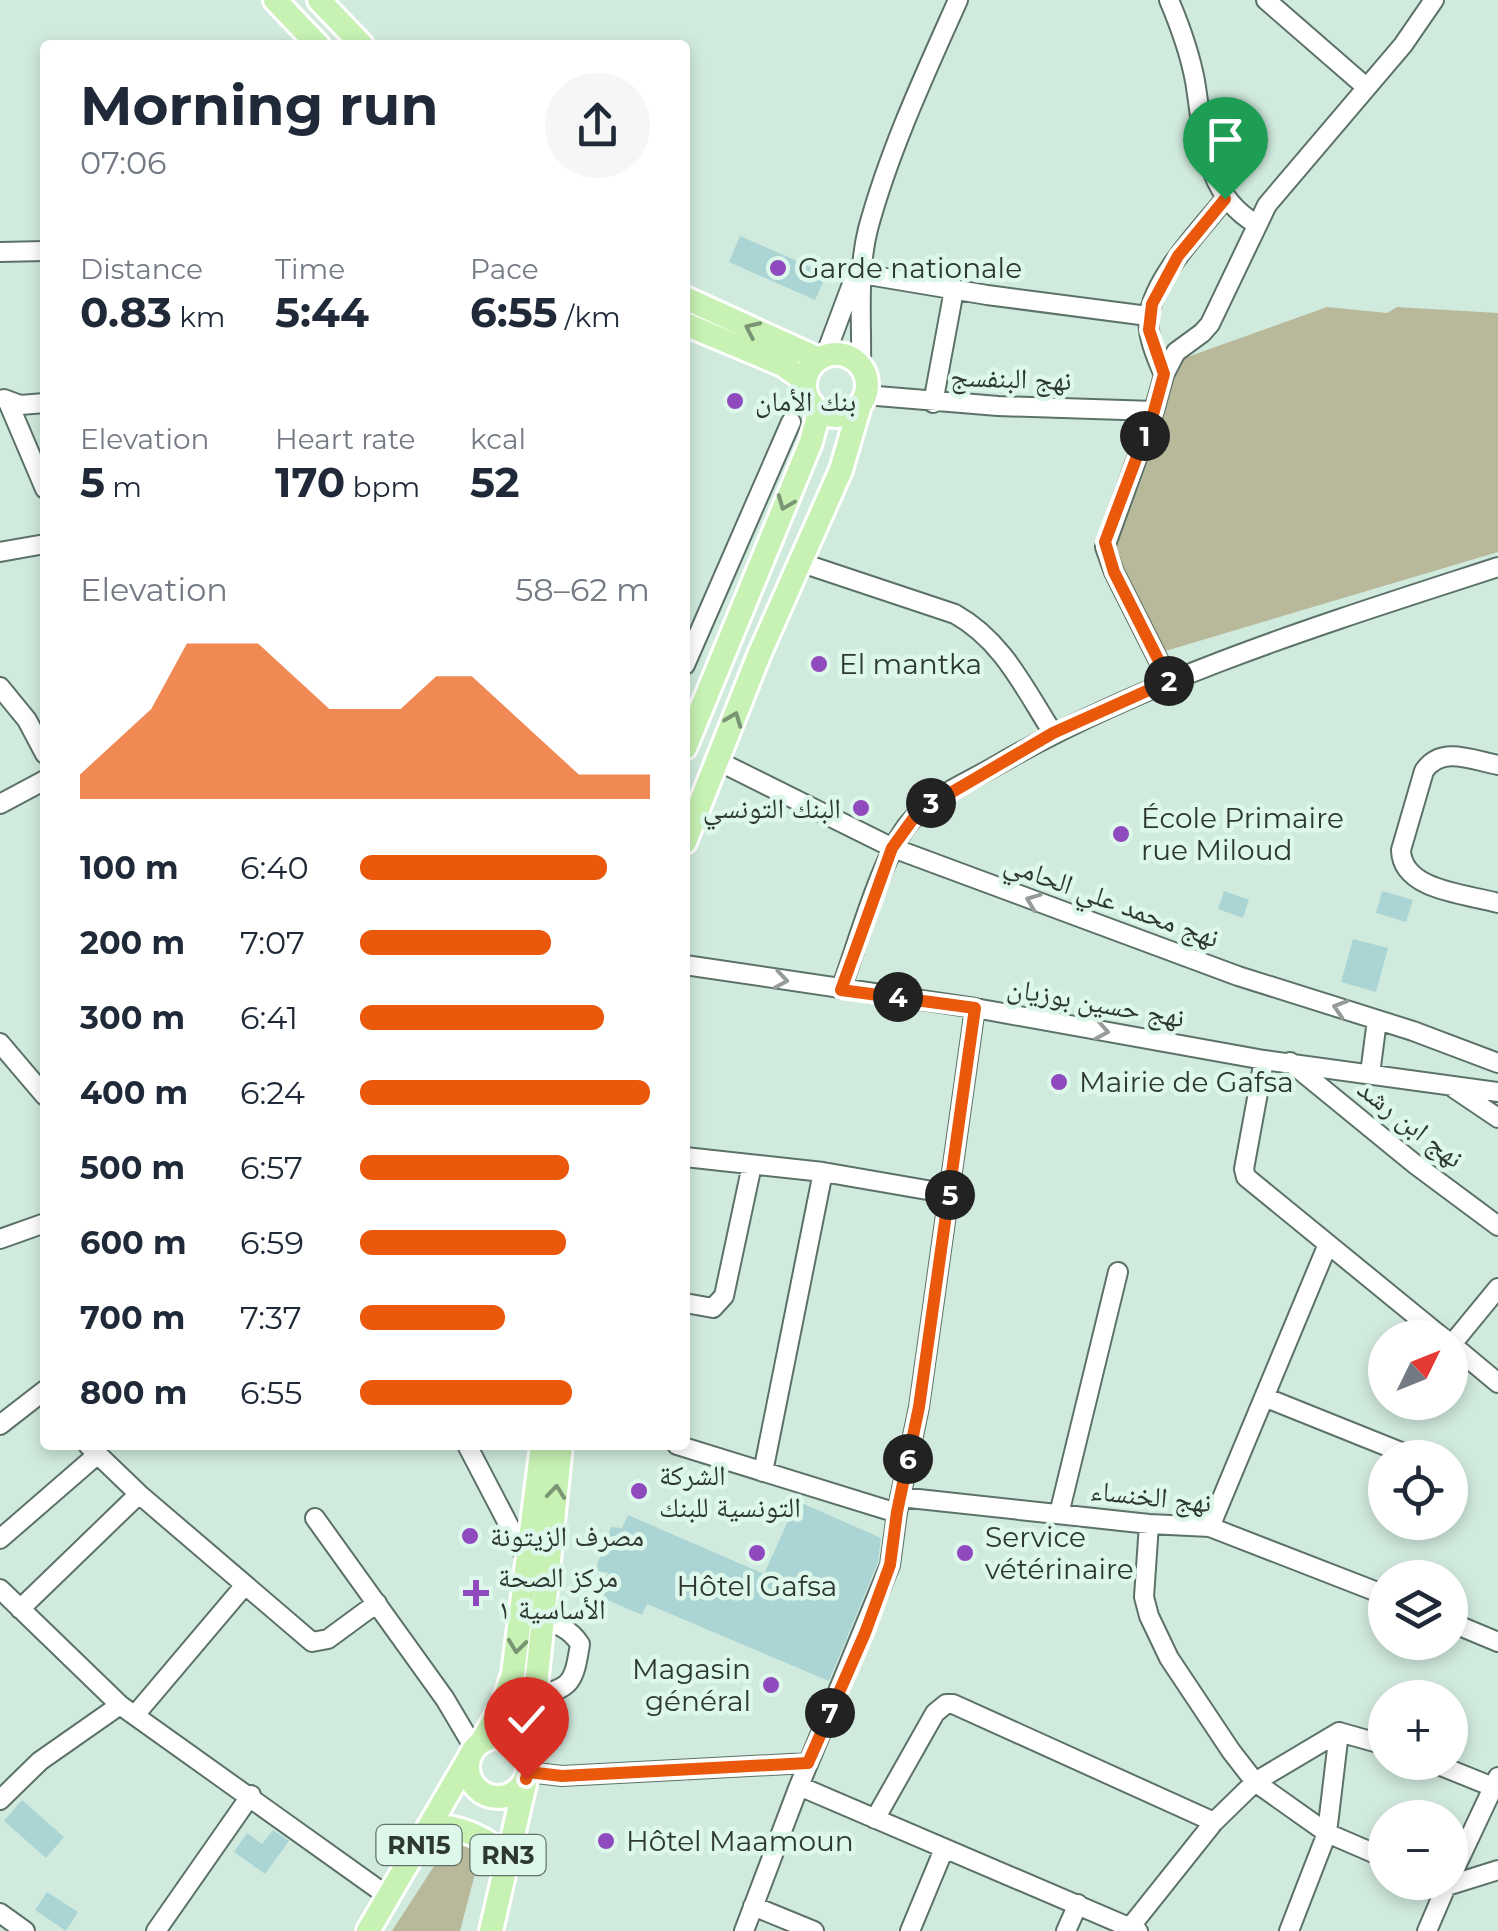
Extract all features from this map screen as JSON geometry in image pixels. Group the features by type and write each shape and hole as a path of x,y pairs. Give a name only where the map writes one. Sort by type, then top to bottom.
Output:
{"main road":[{"path":"275,0 313,40"},
{"path":"319,0 357,40"},
{"path":"690,300 822,358 848,357 861,367 865,376 842,470 799,562 690,830"},
{"path":"690,326 783,365 805,381"},
{"path":"690,736 811,442 818,412 806,394 805,381 822,358"},
{"path":"818,412 843,415 862,400"},
{"path":"475,1749 510,1688 541,1450"},
{"path":"527,1772 560,1450"},
{"path":"475,1749 501,1737 511,1740 519,1746 527,1772"},
{"name":"RN3","path":"475,1749 468,1768 474,1786 492,1797 511,1794 527,1772"},
{"name":"RN15","path":"368,1931 475,1749"},
{"name":"RN3","path":"491,1931 527,1772"},
{"path":"430,1826 470,1832 508,1857"}],"street":[{"path":"861,367 860,274 868,230 894,155 958,0"},
{"path":"1169,0 1194,77 1211,170 1225,199 1256,224"},
{"path":"1266,0 1366,87"},
{"path":"1169,681 1105,548 1164,374 1176,352 1210,324 1267,206 1403,45 1434,0"},
{"path":"1164,374 1155,355 1148,316 1178,256 1225,199"},
{"path":"0,252 40,250"},
{"path":"860,274 1148,316"},
{"path":"822,358 860,274"},
{"path":"933,403 954,290"},
{"path":"4,399 20,405 40,404"},
{"path":"4,399 40,478"},
{"name":"نهج البنفسج","path":"862,400 1154,411"},
{"path":"690,654 791,422"},
{"path":"0,552 40,545"},
{"path":"799,562 956,614 976,626 994,642 1053,733"},
{"path":"841,990 892,848 906,826 935,800 1053,733 1169,681 1498,567"},
{"path":"0,687 27,720 40,745"},
{"path":"1498,765 1448,755 1429,762 1401,850 1402,863 1410,875 1424,883 1498,903"},
{"name":"نهج محمد علي الحامي","path":"718,761 892,848 1238,976 1498,1063"},
{"path":"0,804 40,783"},
{"name":"نهج حسين بوزيان","path":"690,966 975,1008 1264,1060 1498,1092"},
{"path":"744,1931 890,1565 919,1407 975,1008"},
{"path":"1370,1074 1377,1020"},
{"path":"0,1044 40,1083"},
{"path":"1264,1060 1244,1169 1246,1176 1421,1320"},
{"name":"نهج ابن رشد","path":"1290,1062 1498,1226"},
{"path":"1450,1086 1498,1118"},
{"path":"690,1158 823,1172 950,1194"},
{"path":"690,1304 713,1308 724,1296 752,1165"},
{"path":"764,1472 823,1172"},
{"path":"3,1239 40,1226"},
{"path":"1210,1526 1328,1244"},
{"path":"1059,1514 1118,1272"},
{"path":"1468,1320 1498,1288"},
{"path":"1468,1358 1498,1383"},
{"path":"1264,1397 1371,1440"},
{"path":"0,1424 40,1398"},
{"name":"نهج الخنساء","path":"690,1449 764,1472 899,1505 1210,1526 1368,1587"},
{"path":"0,1539 93,1450 139,1494 316,1643 377,1603"},
{"path":"470,1450 528,1562"},
{"path":"20,1609 139,1494"},
{"path":"316,1518 445,1699 475,1749"},
{"path":"1148,1524 1144,1597 1169,1658 1254,1782 1327,1833 1368,1851"},
{"path":"0,1800 40,1762 128,1710 245,1585"},
{"path":"0,1588 128,1710 389,1896"},
{"path":"533,1696 558,1692 570,1682 580,1644 561,1625 543,1620"},
{"path":"1468,1630 1498,1642"},
{"path":"875,1818 935,1713 946,1704 953,1704 1214,1822"},
{"path":"799,1786 1134,1928 1214,1822 1254,1782 1339,1732 1368,1741"},
{"path":"1289,1931 1327,1833 1339,1732"},
{"path":"527,1772 562,1776 808,1763"},
{"path":"1468,1775 1496,1784 1468,1839"},
{"path":"156,1931 251,1795"},
{"path":"910,1931 944,1849"},
{"path":"1468,1877 1498,1870"},
{"path":"1426,1931 1439,1900"},
{"path":"1066,1931 1078,1904"},
{"path":"753,1906 814,1931"},
{"path":"0,1913 26,1931"}],"green space":[{"path":"1327,307 1387,313 1397,307 1498,313 1498,552 1162,652 1119,566 1113,541 1179,360"},
{"path":"460,1826 486,1832 460,1931 392,1931"}],"building":[{"name":"Garde nationale","path":"740,236 827,274 815,300 729,262"},
{"path":"1224,891 1249,900 1243,918 1218,909"},
{"path":"1382,891 1413,900 1406,922 1376,913"},
{"path":"1353,939 1388,948 1376,992 1341,982"},
{"path":"797,1501 881,1538 878,1562 829,1681 647,1604 642,1615 596,1595 608,1573 595,1570 611,1527 622,1528 628,1515 764,1574"},
{"path":"22,1800 64,1837 46,1858 4,1821"},
{"path":"273,1830 289,1841 265,1874 234,1852 247,1833 262,1844"},
{"path":"47,1892 78,1912 66,1931 35,1910"}],"place":[{"name":"Garde nationale","path":"778,268"},
{"name":"بنك الأمان","path":"735,401"},
{"name":"El mantka","path":"819,664"},
{"name":"البنك التونسي","path":"861,808"},
{"name":"École Primaire rue Miloud","path":"1121,834"},
{"name":"Mairie de Gafsa","path":"1059,1082"},
{"name":"الشركة التونسية للبنك","path":"639,1491"},
{"name":"مصرف الزيتونة","path":"470,1536"},
{"name":"Hôtel Gafsa","path":"757,1553"},
{"name":"Service vétérinaire","path":"965,1553"},
{"name":"مركز الصحة الأساسية ١","path":"476,1593"},
{"name":"Magasin général","path":"771,1685"},
{"name":"Hôtel Maamoun","path":"606,1841"}],"route":[{"path":"526,1779 528,1772 562,1776 808,1763 883,1590 890,1565 919,1407 975,1008 841,990 892,848 918,812 1053,733 1169,681 1114,572 1105,542 1138,458 1164,374 1149,330 1152,304 1178,256 1225,199"}]}
